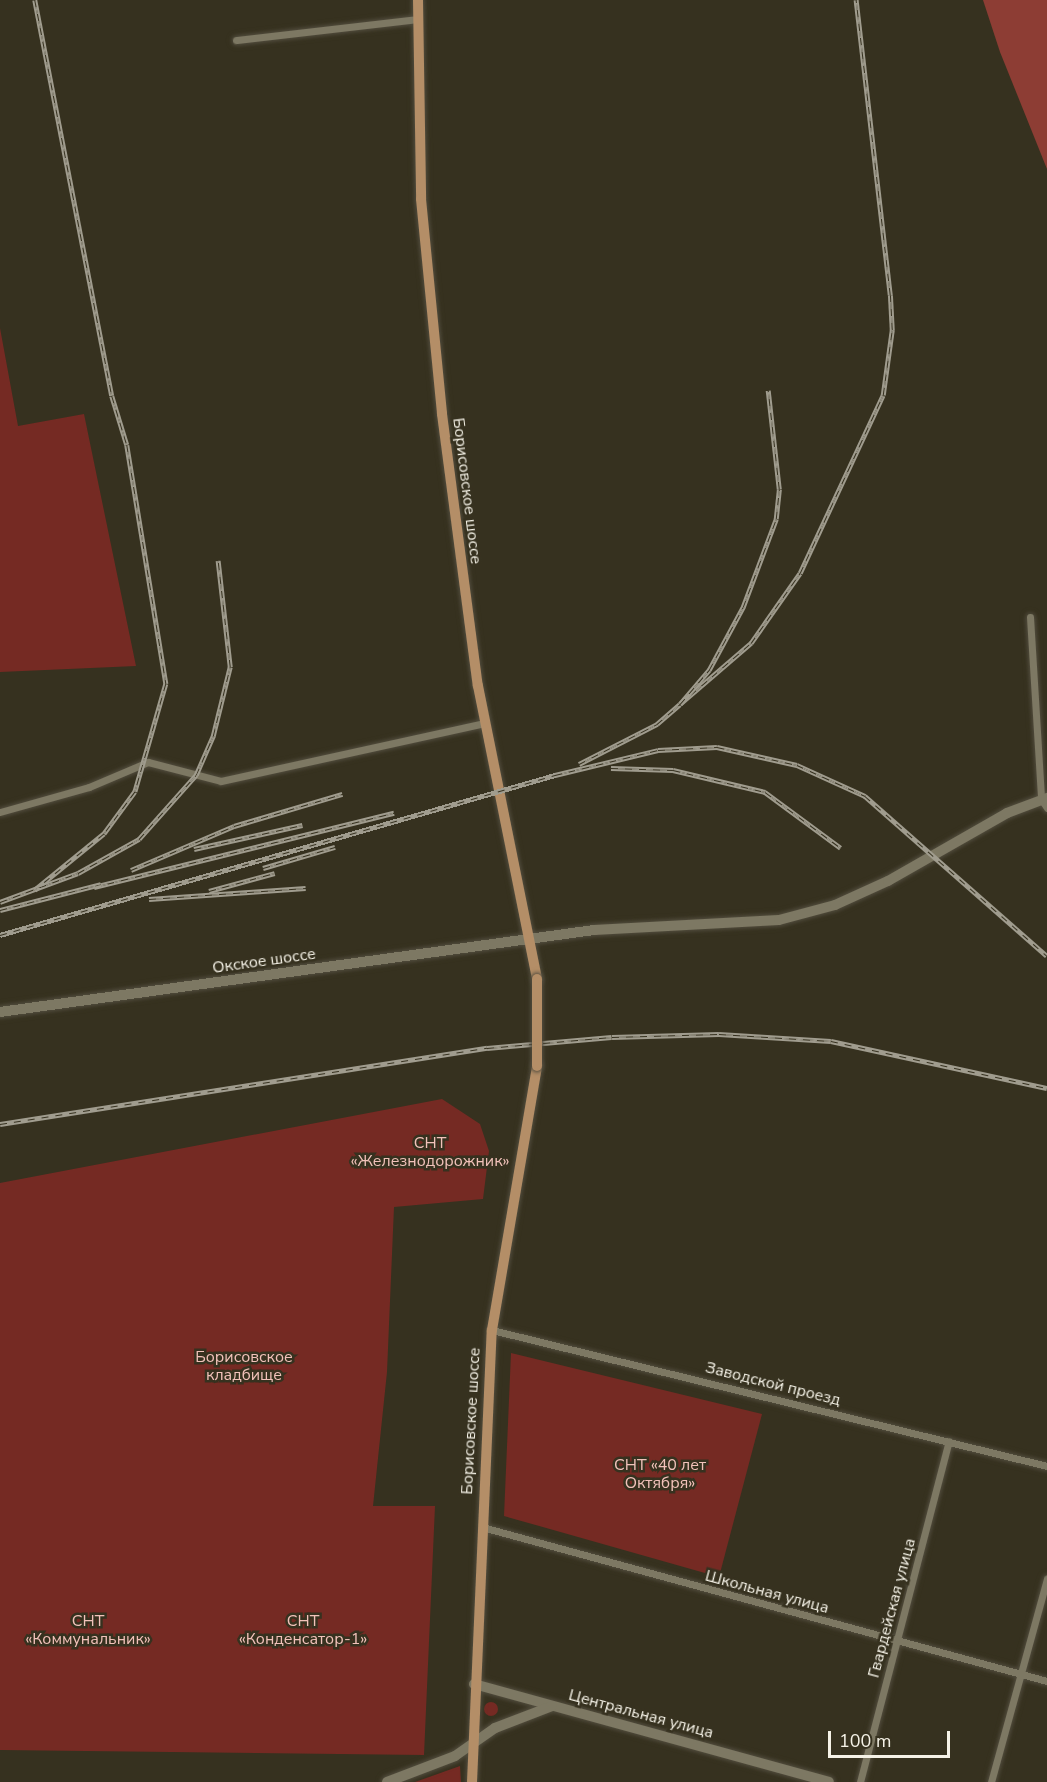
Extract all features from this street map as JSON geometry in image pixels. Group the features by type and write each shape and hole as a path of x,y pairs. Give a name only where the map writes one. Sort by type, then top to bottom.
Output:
{"main road":[{"name":"Борисовское шоссе","path":"418,0 422,206 442,414 485,723 532,939 537,979 537,1066 492,1330 480,1527 472,1782"}],"street":[{"path":"236,40 417,19"},
{"path":"1030,617 1045,802"},
{"path":"0,812 89,787 148,762 221,781 485,723"},
{"name":"Окское шоссе","path":"0,1012 532,939 742,924 810,912 888,881 1045,802"},
{"name":"Заводской проезд","path":"492,1330 1047,1467"},
{"name":"Гвардейская улица","path":"860,1782 949,1441"},
{"name":"Школьная улица","path":"480,1527 1047,1681"},
{"path":"991,1782 1047,1579"},
{"path":"474,1684 555,1706"},
{"name":"Центральная улица","path":"387,1782 455,1756 472,1743 555,1706 830,1782"}],"green space":[{"path":"0,328 18,426 84,414 136,666 0,672"},
{"path":"442,1099 480,1124 489,1151 483,1199 394,1207 387,1372 373,1506 435,1506 424,1755 0,1750 0,1183"},
{"name":"СНТ «40 лет Октября»","path":"511,1353 762,1414 719,1577 504,1516"},
{"path":"491,1702 496,1704 498,1709 496,1714 491,1716 486,1714 484,1709 486,1704"},
{"path":"460,1766 461,1782 415,1782"}],"shaded area":[{"path":"983,0 1047,0 1047,169 1000,52"}],"railway":[{"path":"35,0 112,396 127,445 166,684 135,792 104,834 35,890"},
{"path":"680,704 751,643 800,573 883,395 892,330 890,295 856,0"},
{"path":"579,764 657,724 680,704 709,670 743,607 776,519 779,489 768,391"},
{"path":"0,902 78,873 139,839 196,775 213,736 230,667 218,561"},
{"path":"0,935 555,775 658,750 717,747 797,765 865,796 1047,956"},
{"path":"611,768 673,770 765,792 841,848"},
{"path":"131,870 234,826 342,794"},
{"path":"94,887 394,813"},
{"path":"194,849 302,825"},
{"path":"263,868 335,847"},
{"path":"209,891 275,873"},
{"path":"0,910 101,884"},
{"path":"149,899 306,888"},
{"path":"0,1124 487,1048 612,1037 719,1034 831,1041 1047,1088"}],"park label":[{"name":"СНТ «Железнодорожник»","path":"430,1152"},
{"name":"Борисовское кладбище","path":"244,1366"},
{"name":"СНТ «Коммунальник»","path":"88,1630"},
{"name":"СНТ «Конденсатор-1»","path":"303,1630"}]}
